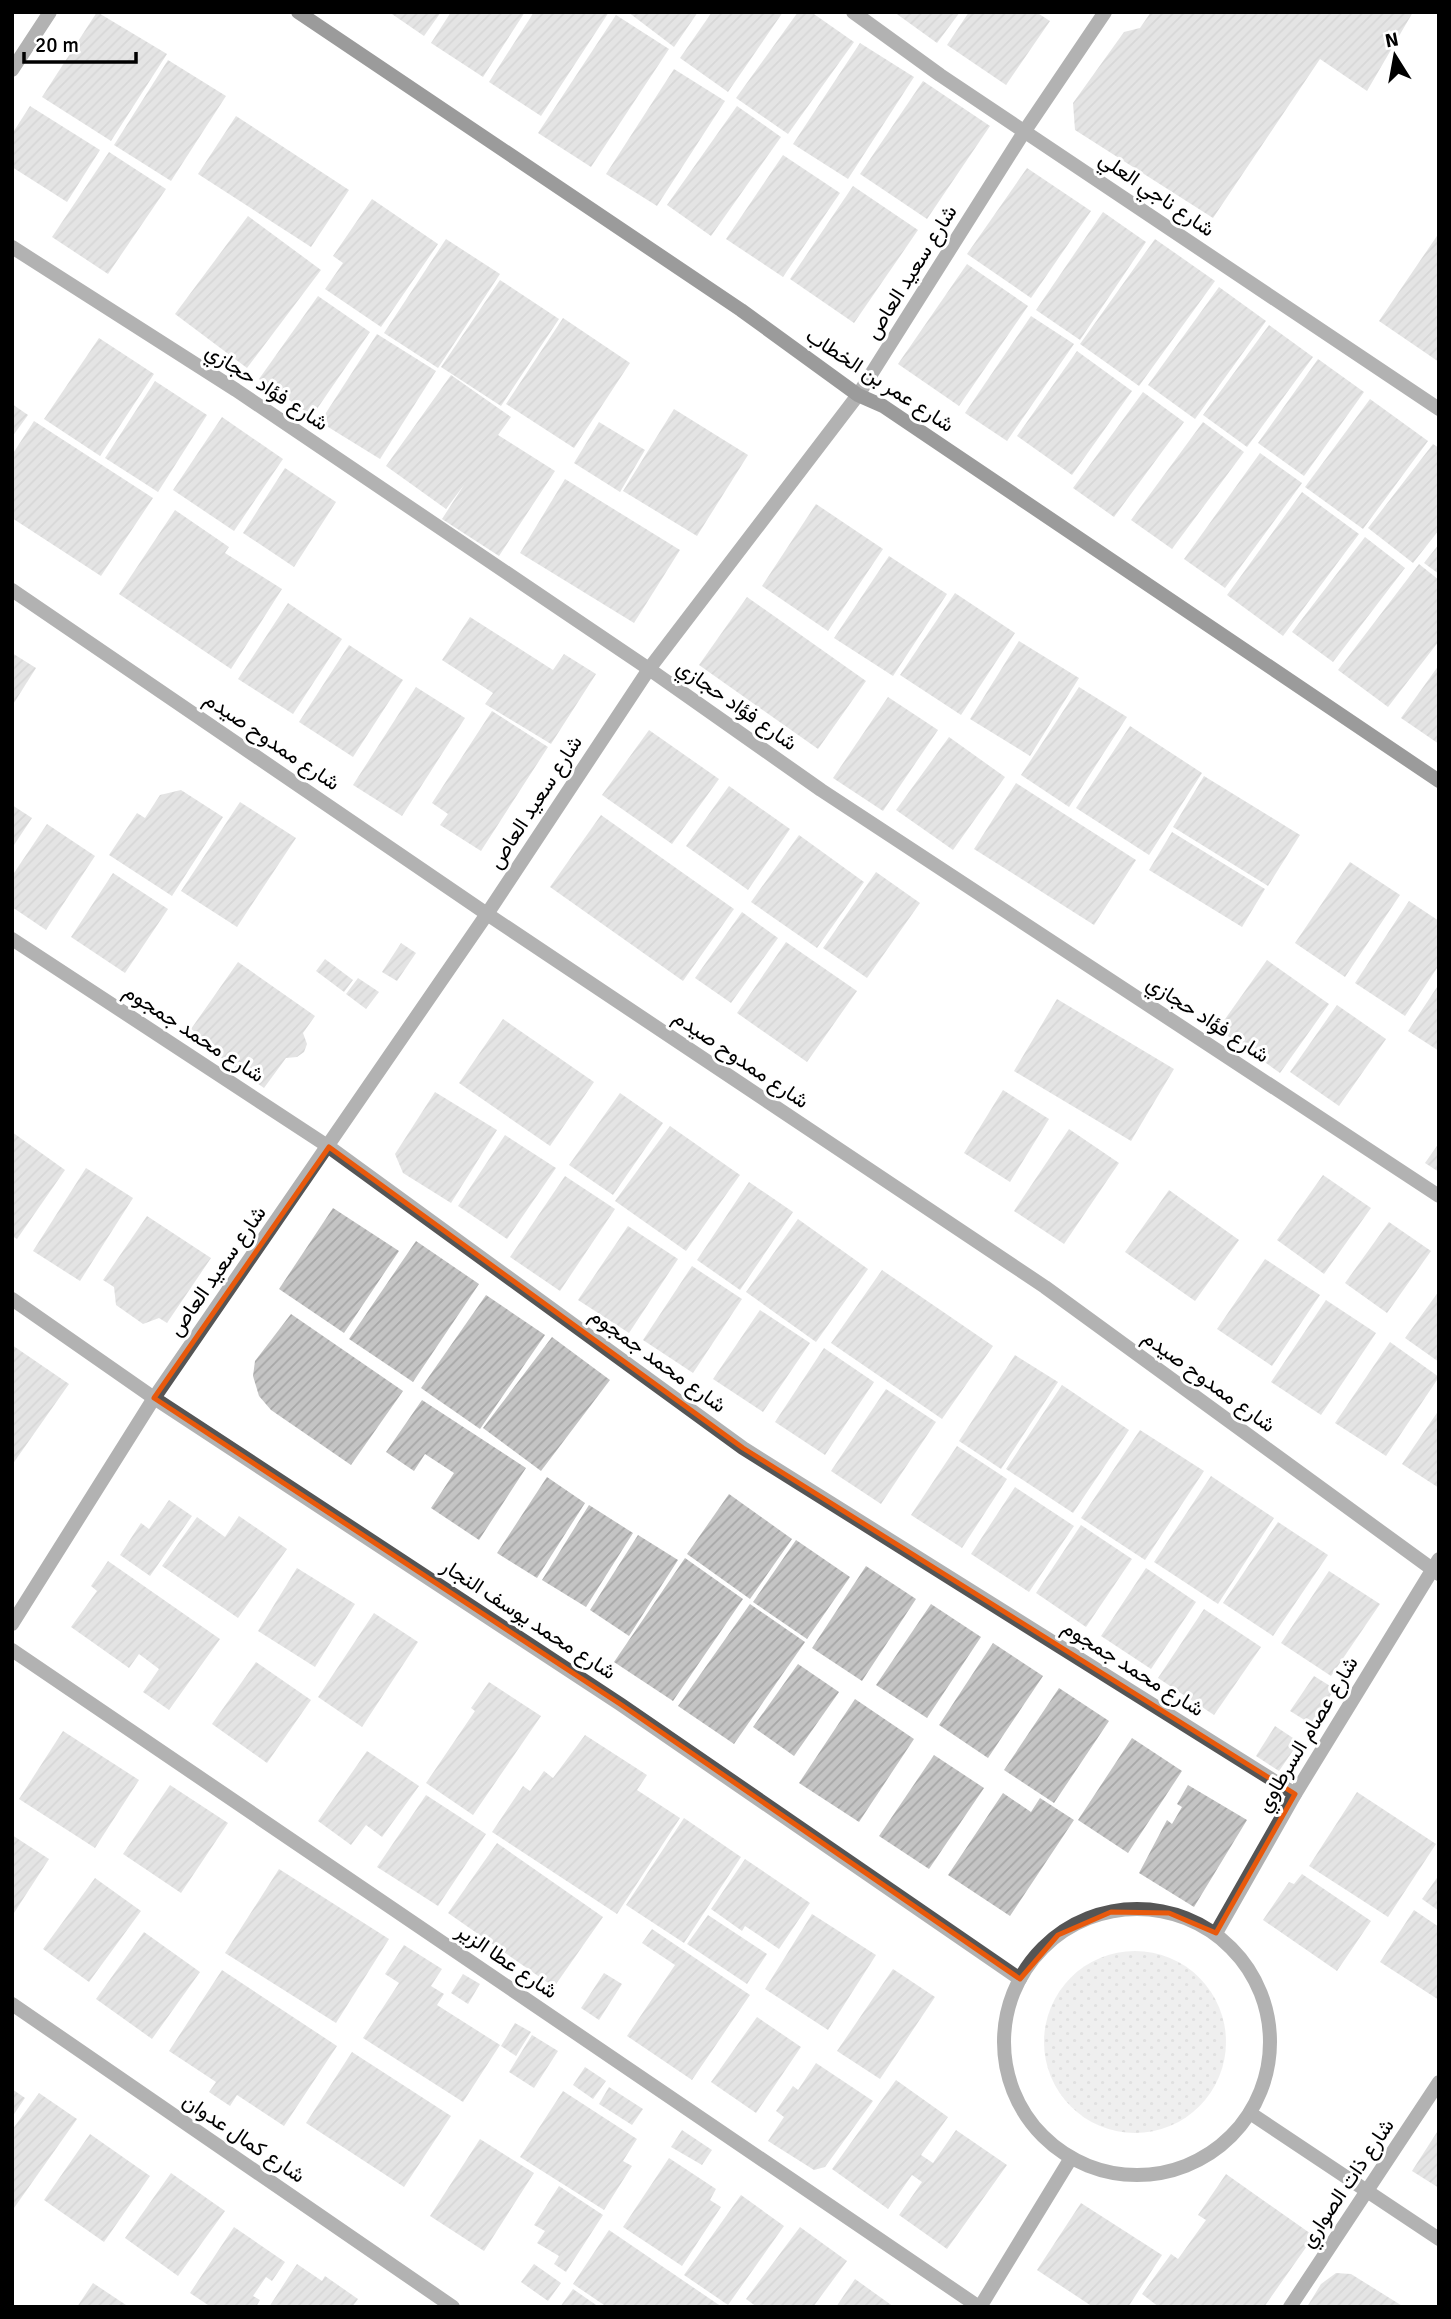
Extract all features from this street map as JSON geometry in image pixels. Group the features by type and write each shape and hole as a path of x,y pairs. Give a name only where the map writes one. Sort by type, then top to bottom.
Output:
{"street":[{"path":"12,70 50,12"},
{"name":"شارع عمر بن الخطاب","path":"298,12 741,310 858,395 883,406 1439,781"},
{"name":"شارع ناجي العلي","path":"853,12 1024,132 1439,409"},
{"name":"شارع سعيد العاص","path":"12,1624 154,1398 329,1147 649,669 858,395 1024,132 1105,12"},
{"name":"شارع فؤاد حجازي","path":"12,247 175,354 236,390 649,669 821,790 1439,1196"},
{"name":"شارع ممدوح صيدم","path":"12,590 487,914 1045,1287 1436,1567"},
{"name":"شارع محمد جمجوم","path":"12,939 329,1147 743,1448 1295,1794"},
{"name":"شارع محمد يوسف النجار","path":"12,1299 154,1398 620,1704 1020,1979"},
{"name":"شارع عصام السرطاوي","path":"1216,1933 1295,1794 1436,1567"},
{"name":"شارع عطا الزير","path":"12,1650 979,2307"},
{"path":"1130,1909 1169,1913 1216,1933 1250,1971 1267,2010 1270,2052 1267,2073 1250,2113 1238,2129 1215,2149 1170,2171 1150,2174 1109,2172 1072,2158 1036,2129 1023,2110 1010,2079 1004,2045 1006,2022 1020,1979 1037,1956 1058,1936 1083,1921 1111,1912 1130,1909"},
{"name":"شارع كمال عدوان","path":"12,2004 453,2307"},
{"name":"شارع ذات الصواري","path":"1290,2307 1439,2082"},
{"path":"1250,2113 1439,2239"},
{"path":"979,2307 1072,2158"}],"highlighted area":[{"path":"329,1147 743,1448 1295,1794 1216,1933 1169,1913 1111,1912 1058,1935 1020,1979 620,1704 154,1398"}],"shaded area":[{"path":"1135,1951 1170,1958 1199,1978 1219,2007 1226,2042 1219,2077 1199,2106 1170,2126 1135,2133 1100,2126 1071,2106 1051,2077 1044,2042 1051,2007 1071,1978 1100,1958"}],"building":[{"path":"97,12 167,54 111,141 42,97"},
{"path":"389,12 441,12 424,36"},
{"path":"451,12 525,12 483,77 431,43"},
{"path":"534,12 609,12 541,116 489,82"},
{"path":"628,12 698,12 674,47"},
{"path":"712,12 783,12 728,92 680,58"},
{"path":"798,12 811,12 854,42 788,134 736,98"},
{"path":"894,12 960,12 937,43"},
{"path":"969,12 1036,12 1050,21 1006,85 947,45"},
{"path":"1151,12 1413,12 1367,91 1320,59 1213,218 1075,130 1073,103 1124,32 1140,28"},
{"path":"616,15 669,49 591,167 538,133"},
{"path":"860,43 914,77 848,179 793,144"},
{"path":"168,60 226,96 171,181 114,145"},
{"path":"674,69 725,101 657,206 606,174"},
{"path":"923,81 990,126 927,219 860,174"},
{"path":"30,106 100,150 67,202 12,167 12,134"},
{"path":"737,106 781,137 711,236 667,205"},
{"path":"236,116 349,190 311,247 198,174"},
{"path":"109,152 166,189 108,274 52,237"},
{"path":"783,155 840,193 783,277 726,239"},
{"path":"1027,168 1091,211 1031,298 967,254"},
{"path":"853,186 918,230 854,323 790,279"},
{"path":"372,199 438,244 381,327 325,289 343,263 333,256"},
{"path":"1103,212 1146,242 1080,340 1036,310"},
{"path":"248,216 321,270 247,368 175,314"},
{"path":"1439,233 1439,362 1379,321"},
{"path":"446,239 500,274 438,368 384,333"},
{"path":"1155,239 1215,281 1139,386 1080,344"},
{"path":"967,264 1028,306 959,406 898,364"},
{"path":"500,280 559,319 501,406 441,367"},
{"path":"1219,287 1266,321 1195,419 1148,385"},
{"path":"318,296 370,332 312,416 259,379"},
{"path":"1031,316 1074,344 1007,441 965,413"},
{"path":"563,318 630,363 574,448 506,404"},
{"path":"1269,325 1313,357 1247,447 1203,415"},
{"path":"377,334 436,371 380,459 320,422"},
{"path":"99,338 154,374 100,456 44,419"},
{"path":"1077,351 1132,391 1072,475 1017,436"},
{"path":"1318,359 1364,392 1304,476 1258,443"},
{"path":"451,375 511,417 498,435 555,471 499,556 442,519 464,485 446,509 386,466"},
{"path":"155,381 207,415 158,492 105,458"},
{"path":"1143,392 1184,422 1114,517 1073,488"},
{"path":"1370,399 1428,441 1363,529 1305,487"},
{"path":"12,404 28,415 12,437"},
{"path":"674,409 748,455 697,536 623,491"},
{"path":"222,417 283,459 234,531 173,490"},
{"path":"34,421 153,498 101,576 12,518 12,455"},
{"path":"599,422 645,450 620,492 574,463"},
{"path":"1203,422 1244,452 1172,549 1131,520"},
{"path":"1433,444 1439,448 1439,530 1413,563 1368,528"},
{"path":"1260,453 1302,483 1225,588 1184,559"},
{"path":"285,468 336,502 294,567 243,533"},
{"path":"565,479 680,550 634,623 520,553"},
{"path":"1302,492 1359,534 1283,636 1227,595"},
{"path":"816,504 883,549 828,631 762,586"},
{"path":"175,510 229,547 225,553 282,589 231,669 119,594"},
{"path":"1365,537 1405,568 1333,662 1292,632"},
{"path":"1439,544 1439,574 1424,563"},
{"path":"889,556 947,594 893,676 834,638"},
{"path":"1419,564 1439,580 1439,641 1388,707 1338,670"},
{"path":"955,593 1015,633 961,715 900,675"},
{"path":"747,597 866,681 818,749 699,665"},
{"path":"288,603 342,639 293,714 238,679"},
{"path":"470,617 553,670 564,654 596,674 551,744 485,704 493,693 442,660"},
{"path":"1019,641 1079,678 1030,756 970,719"},
{"path":"349,645 403,680 353,757 299,722"},
{"path":"12,653 36,668 12,706"},
{"path":"1439,665 1439,744 1401,718"},
{"path":"416,687 465,718 402,816 353,785"},
{"path":"1079,687 1127,717 1069,807 1021,775"},
{"path":"888,697 938,730 883,811 833,778"},
{"path":"492,711 548,747 481,851 440,825 448,814 432,803"},
{"path":"1130,726 1202,773 1149,855 1076,808"},
{"path":"649,730 719,779 672,844 602,795"},
{"path":"949,737 1005,777 953,850 896,810"},
{"path":"1204,776 1300,835 1268,886 1173,827"},
{"path":"1016,783 1136,860 1094,925 974,849"},
{"path":"729,786 790,829 748,890 686,846"},
{"path":"181,790 223,817 172,896 109,855 137,813 145,818 160,795"},
{"path":"240,802 296,838 237,927 181,891"},
{"path":"12,805 32,818 12,848"},
{"path":"601,815 734,909 683,981 550,887"},
{"path":"47,824 95,856 46,930 12,907 12,876"},
{"path":"1172,832 1265,889 1242,927 1149,870"},
{"path":"799,835 864,882 817,948 751,902"},
{"path":"1350,862 1400,895 1345,977 1295,943"},
{"path":"876,872 920,903 867,978 823,948"},
{"path":"113,873 168,909 125,973 71,937"},
{"path":"1409,901 1439,921 1439,965 1405,1016 1355,983"},
{"path":"742,912 778,938 731,1003 695,978"},
{"path":"786,942 857,991 807,1062 737,1013"},
{"path":"401,943 416,953 397,981 382,972"},
{"path":"325,959 353,980 344,992 316,971"},
{"path":"1267,960 1329,1004 1280,1073 1218,1029"},
{"path":"238,962 315,1016 303,1033 307,1044 304,1052 297,1057 286,1058 264,1088 196,1040 200,1035 191,1029"},
{"path":"358,978 379,992 366,1009 346,994"},
{"path":"1439,984 1439,1051 1408,1031"},
{"path":"1057,999 1174,1069 1131,1141 1014,1071"},
{"path":"1337,1005 1386,1039 1339,1106 1290,1072"},
{"path":"503,1019 594,1082 550,1146 459,1083"},
{"path":"1003,1090 1049,1119 1010,1182 964,1153"},
{"path":"435,1092 497,1130 451,1203 403,1173 395,1154"},
{"path":"620,1093 663,1123 613,1195 569,1165"},
{"path":"670,1126 740,1175 686,1251 615,1201"},
{"path":"1069,1129 1119,1163 1064,1244 1014,1211"},
{"path":"12,1132 65,1170 17,1239 12,1236"},
{"path":"505,1135 556,1168 507,1239 458,1206"},
{"path":"1439,1143 1439,1172 1425,1163"},
{"path":"86,1168 133,1198 80,1281 33,1251"},
{"path":"1323,1175 1371,1208 1324,1274 1277,1240"},
{"path":"565,1176 615,1209 560,1291 510,1257"},
{"path":"749,1182 793,1212 740,1290 697,1260"},
{"path":"1169,1190 1239,1240 1195,1301 1125,1252"},
{"path":"333,1208 399,1251 344,1333 279,1289"},
{"path":"147,1216 211,1258 167,1323 159,1318 143,1324 116,1305 114,1287 103,1280"},
{"path":"798,1219 868,1269 816,1342 746,1292"},
{"path":"1389,1222 1431,1251 1387,1313 1345,1283"},
{"path":"628,1226 678,1259 629,1333 578,1300"},
{"path":"416,1241 479,1284 413,1382 349,1339"},
{"path":"1265,1259 1320,1295 1272,1366 1217,1329"},
{"path":"692,1266 742,1299 693,1373 643,1340"},
{"path":"882,1270 993,1346 942,1419 831,1343"},
{"path":"1439,1291 1439,1362 1405,1338"},
{"path":"486,1295 545,1335 480,1429 421,1388"},
{"path":"1326,1300 1376,1333 1321,1415 1271,1382"},
{"path":"760,1310 810,1343 763,1412 713,1379"},
{"path":"291,1314 403,1391 351,1465 271,1410 259,1396 253,1376 255,1361"},
{"path":"552,1337 610,1380 541,1471 483,1428"},
{"path":"1390,1342 1439,1377 1386,1456 1335,1423"},
{"path":"12,1345 69,1384 12,1465"},
{"path":"824,1348 874,1382 825,1455 775,1422"},
{"path":"1015,1355 1058,1382 1001,1469 959,1441"},
{"path":"1062,1385 1129,1430 1073,1513 1006,1469"},
{"path":"886,1389 936,1422 881,1504 831,1471"},
{"path":"422,1400 526,1468 479,1540 431,1508 454,1473 425,1454 414,1471 386,1452"},
{"path":"1439,1410 1439,1488 1402,1464"},
{"path":"1140,1430 1204,1471 1145,1560 1081,1518"},
{"path":"957,1446 1007,1479 962,1548 911,1515"},
{"path":"1211,1476 1274,1518 1218,1604 1154,1562"},
{"path":"547,1477 585,1503 537,1578 497,1553"},
{"path":"1015,1487 1074,1526 1029,1592 971,1554"},
{"path":"729,1494 792,1539 750,1599 687,1554"},
{"path":"169,1500 192,1516 150,1576 120,1555 141,1523 149,1529"},
{"path":"589,1505 633,1533 586,1607 542,1580"},
{"path":"239,1516 287,1549 238,1618 162,1566 197,1517 225,1537"},
{"path":"1278,1522 1328,1555 1273,1636 1223,1603"},
{"path":"1081,1525 1132,1559 1086,1627 1036,1593"},
{"path":"638,1535 678,1560 629,1636 590,1610"},
{"path":"796,1540 850,1577 807,1639 753,1602"},
{"path":"685,1558 743,1599 673,1701 614,1662"},
{"path":"108,1561 220,1639 169,1710 143,1692 159,1669 139,1654 129,1668 71,1627 97,1591 91,1586"},
{"path":"866,1566 916,1599 862,1681 812,1648"},
{"path":"297,1568 355,1604 315,1667 258,1631"},
{"path":"1146,1568 1196,1602 1151,1669 1101,1636"},
{"path":"1329,1571 1380,1604 1331,1676 1281,1643"},
{"path":"750,1604 805,1642 734,1744 678,1706"},
{"path":"931,1604 981,1637 927,1718 876,1685"},
{"path":"1204,1609 1261,1647 1214,1715 1158,1678"},
{"path":"374,1613 418,1642 362,1727 318,1697"},
{"path":"993,1643 1043,1676 988,1758 939,1725"},
{"path":"256,1662 311,1700 267,1763 212,1724"},
{"path":"798,1664 839,1692 794,1756 753,1727"},
{"path":"1314,1676 1335,1689 1311,1724 1290,1711"},
{"path":"489,1682 541,1716 473,1815 426,1783 475,1711 471,1708"},
{"path":"1059,1688 1109,1721 1054,1803 1004,1770"},
{"path":"855,1699 914,1739 859,1822 799,1783"},
{"path":"1275,1726 1299,1742 1279,1771 1256,1756"},
{"path":"63,1731 139,1780 95,1848 19,1799"},
{"path":"585,1735 647,1775 637,1790 680,1818 617,1914 492,1832 523,1786 530,1791 544,1771 553,1778"},
{"path":"1132,1738 1182,1771 1128,1853 1078,1820"},
{"path":"367,1751 419,1786 382,1837 366,1825 351,1845 318,1821"},
{"path":"934,1755 984,1788 929,1869 879,1836"},
{"path":"170,1785 228,1823 181,1893 123,1854"},
{"path":"1188,1785 1247,1820 1194,1907 1139,1873 1167,1820 1172,1824 1182,1807 1177,1804"},
{"path":"1357,1792 1436,1844 1388,1917 1309,1866"},
{"path":"1003,1793 1031,1812 1040,1798 1074,1820 1010,1916 948,1875"},
{"path":"426,1795 486,1834 438,1906 377,1867"},
{"path":"684,1818 741,1857 684,1943 626,1905"},
{"path":"12,1835 49,1859 12,1916"},
{"path":"497,1843 603,1917 554,1987 448,1913"},
{"path":"745,1859 810,1903 779,1949 745,1926 742,1931 711,1909"},
{"path":"279,1869 389,1939 336,2023 225,1953"},
{"path":"1302,1874 1371,1921 1337,1971 1263,1920 1289,1882 1294,1884"},
{"path":"1439,1875 1439,1911 1422,1899"},
{"path":"95,1878 141,1911 89,1982 43,1949"},
{"path":"1414,1910 1439,1927 1439,2000 1380,1962"},
{"path":"812,1914 876,1955 828,2030 765,1989"},
{"path":"708,1915 767,1954 747,1984 687,1944"},
{"path":"652,1929 750,1995 692,2080 627,2036 675,1965 642,1943"},
{"path":"144,1932 200,1972 152,2039 96,1999"},
{"path":"404,1945 442,1969 431,1986 444,1994 437,2005 500,2045 463,2102 363,2038 399,1983 385,1974"},
{"path":"893,1969 935,1997 880,2079 837,2051"},
{"path":"222,1970 337,2046 284,2126 237,2095 230,2106 209,2092 216,2082 169,2051"},
{"path":"604,1973 622,1984 599,2020 581,2008"},
{"path":"463,1974 480,1984 468,2004 451,1993"},
{"path":"757,2017 801,2047 756,2113 711,2082"},
{"path":"515,2023 531,2032 516,2056 501,2046"},
{"path":"532,2035 558,2051 534,2088 509,2072"},
{"path":"352,2052 451,2116 404,2187 306,2123"},
{"path":"816,2063 873,2101 825,2167 814,2170 768,2141 784,2117 776,2111 793,2086 798,2090"},
{"path":"585,2067 606,2081 593,2099 573,2085"},
{"path":"896,2080 948,2117 921,2155 933,2163 956,2130 1007,2165 947,2249 899,2215 922,2182 912,2175 888,2209 832,2169"},
{"path":"609,2087 643,2109 632,2125 599,2104"},
{"path":"12,2089 25,2098 12,2117"},
{"path":"563,2091 637,2139 623,2161 632,2166 604,2210 520,2157"},
{"path":"39,2093 77,2119 14,2208 12,2130"},
{"path":"1439,2129 1439,2188 1412,2171"},
{"path":"682,2130 712,2150 702,2165 671,2147"},
{"path":"90,2134 150,2176 104,2242 44,2200"},
{"path":"480,2139 534,2173 484,2251 430,2216"},
{"path":"669,2158 716,2189 710,2200 721,2207 682,2266 623,2227"},
{"path":"171,2173 225,2211 178,2276 125,2238"},
{"path":"1226,2174 1314,2236 1264,2307 1159,2307 1142,2294 1171,2254 1178,2259 1206,2220 1198,2215"},
{"path":"559,2186 603,2215 566,2272 554,2264 559,2256 537,2243 545,2231 534,2225"},
{"path":"741,2195 784,2226 728,2305 684,2275"},
{"path":"1081,2203 1162,2255 1128,2307 1093,2307 1037,2270"},
{"path":"234,2227 285,2262 272,2281 266,2277 253,2296 260,2300 256,2307 211,2307 190,2293"},
{"path":"800,2227 847,2261 813,2307 757,2307 746,2299"},
{"path":"609,2230 722,2307 607,2307 573,2284"},
{"path":"297,2264 322,2281 325,2276 358,2299 352,2307 269,2307"},
{"path":"534,2264 561,2283 548,2301 521,2282"},
{"path":"1336,2273 1351,2274 1404,2307 1307,2307 1321,2284"},
{"path":"855,2279 894,2307 836,2307"},
{"path":"93,2283 129,2307 77,2307"},
{"path":"573,2289 599,2307 560,2307"}]}
